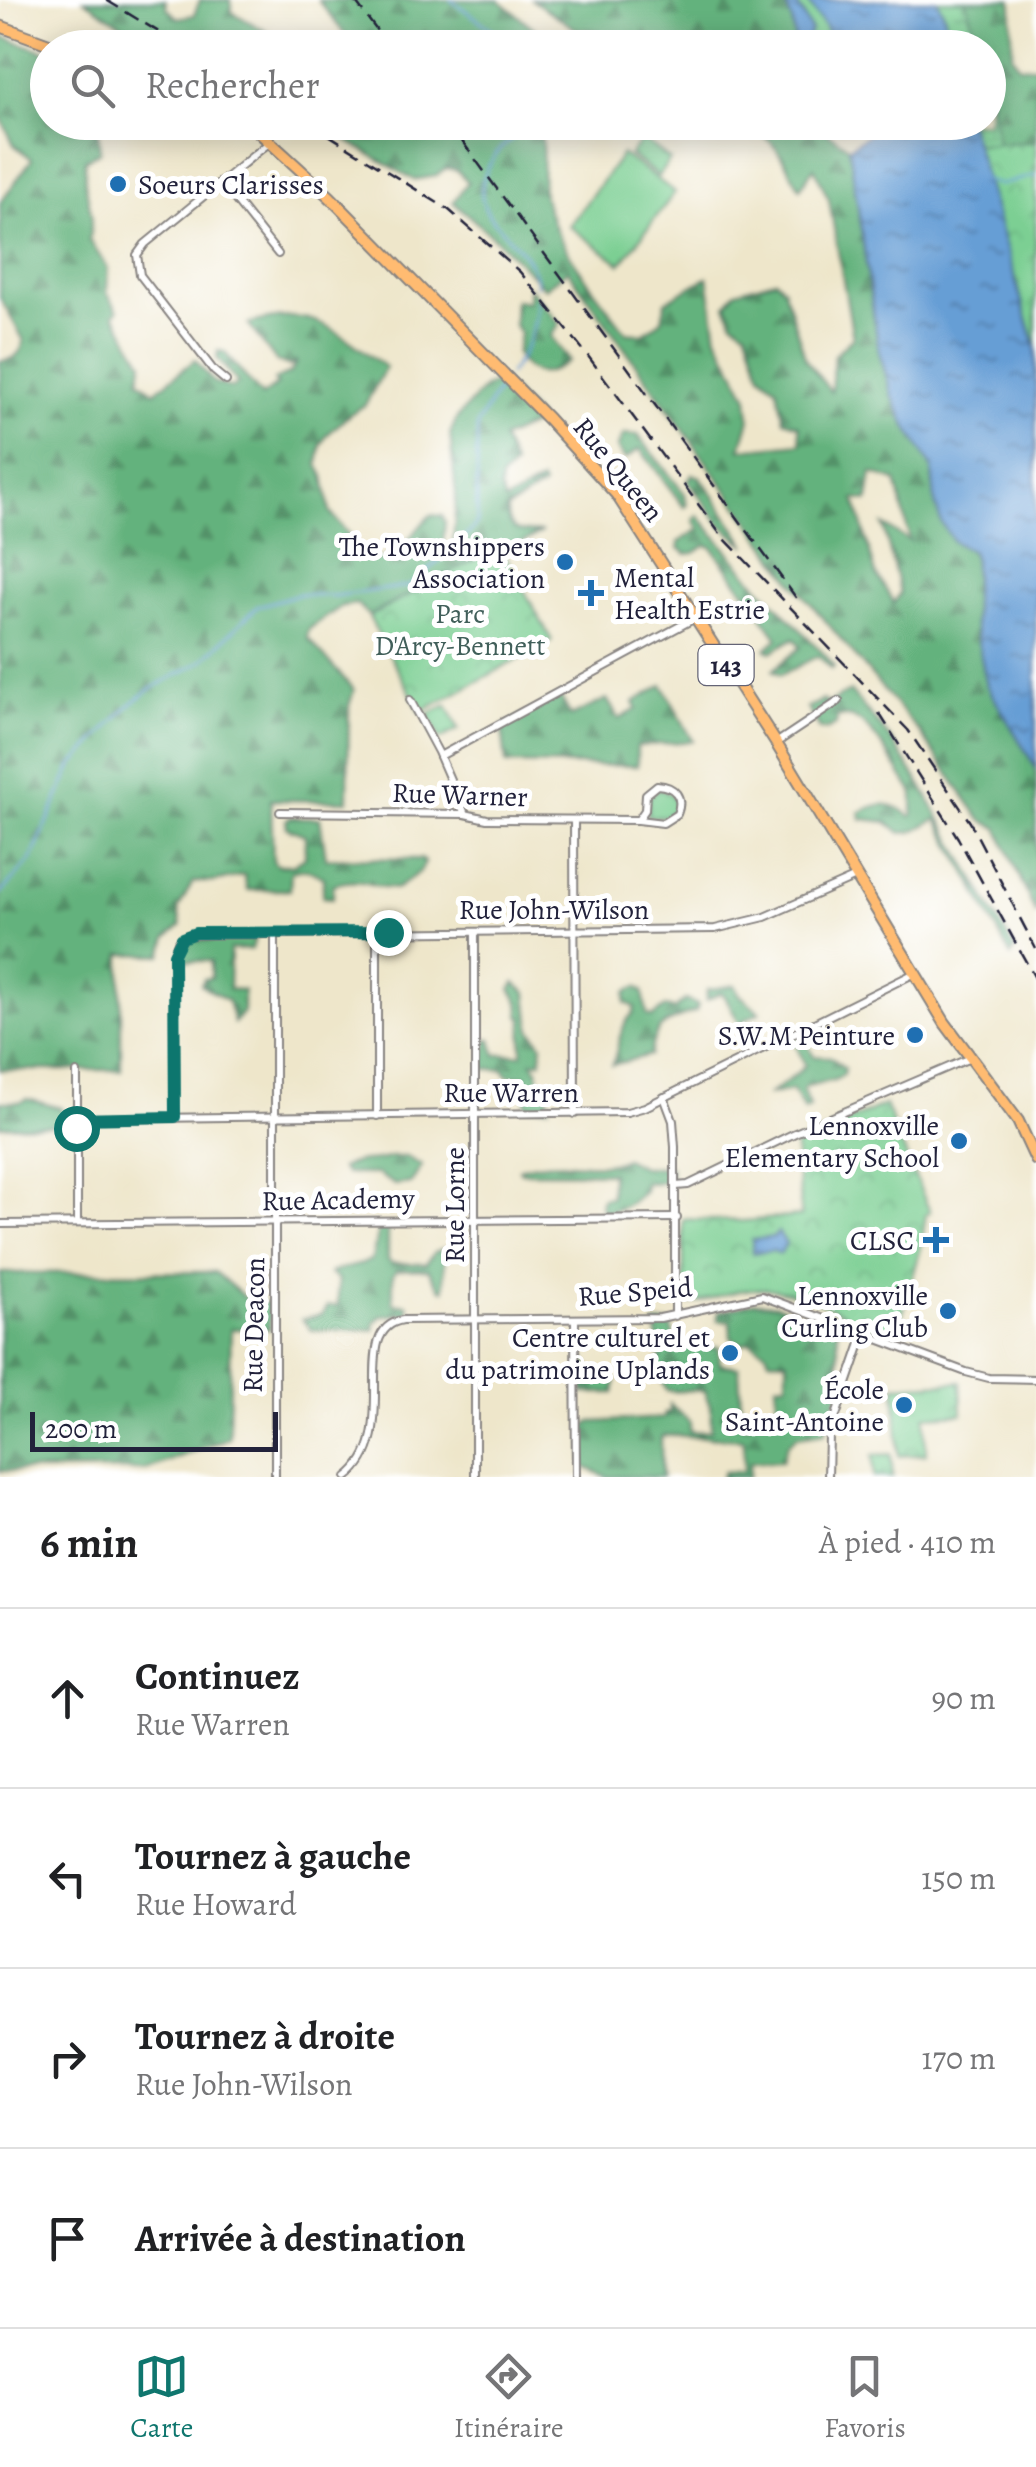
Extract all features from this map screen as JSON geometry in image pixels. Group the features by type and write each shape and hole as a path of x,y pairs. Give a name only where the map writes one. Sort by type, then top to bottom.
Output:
{"main road":[{"path":"0,26 30,37"},
{"name":"Rue Queen","path":"271,141 599,472 639,525 915,974 1018,1122 1036,1160"}],"street":[{"path":"226,381 144,280 136,262 146,244 271,141"},
{"path":"221,182 278,254"},
{"path":"440,756 696,617"},
{"path":"410,700 466,814"},
{"path":"776,743 839,701"},
{"name":"Rue Warner","path":"280,812 466,814 487,819 663,823 674,818 680,805 676,792 668,786 652,788 646,794 645,810 638,820"},
{"path":"574,820 575,1114"},
{"name":"Rue John-Wilson","path":"175,1117 174,954 182,938 195,933 728,928 765,917 856,877"},
{"name":"Rue Lorne","path":"475,932 475,1477"},
{"name":"Rue Deacon","path":"275,933 275,1477"},
{"path":"377,933 377,1116"},
{"name":"Rue Warren","path":"76,1119 627,1112 915,974"},
{"path":"676,1186 970,1058"},
{"path":"77,1072 78,1223"},
{"path":"664,1097 674,1126 675,1316"},
{"name":"Rue Academy","path":"0,1224 677,1218"},
{"name":"Rue Speid","path":"346,1477 367,1456 374,1434 376,1349 380,1332 394,1321 675,1316 762,1296 974,1374 1036,1379"},
{"path":"575,1320 576,1477"},
{"path":"828,1477 828,1436 865,1332"}],"green space":[{"path":"84,0 165,0 177,18 194,15 200,0 230,0 232,12 264,30 130,30"},
{"path":"318,0 499,0 536,30 342,30"},
{"path":"532,0 784,0 793,30 587,30 576,29"},
{"path":"795,0 806,0 826,30 805,30 805,17"},
{"path":"937,0 965,0 974,30 947,30"},
{"path":"965,0 1012,0 1012,55 1019,66 1036,66 1036,156 1000,160 997,140 1006,140 1006,30 974,30"},
{"path":"0,36 30,46 30,140 99,140 100,151 85,160 92,218 89,240 108,268 107,293 118,310 114,314 143,362 139,379 154,392 195,360 213,382 232,388 238,383 217,358 218,351 224,352 262,396 277,385 274,380 290,373 297,361 289,366 276,361 248,324 271,318 291,317 323,324 386,367 365,405 327,435 318,465 324,476 330,512 367,557 377,559 395,552 431,515 442,516 445,522 443,548 447,551 453,545 456,496 450,434 457,418 485,387 501,380 538,418 535,424 502,439 514,466 501,478 500,489 505,502 541,481 543,486 507,509 507,517 516,530 542,532 504,553 499,546 369,616 357,604 342,606 309,629 307,637 354,690 349,706 348,801 271,800 273,860 276,865 292,865 305,857 305,835 287,828 286,820 320,818 326,858 421,859 425,863 420,872 396,889 359,882 333,885 333,898 323,897 323,878 308,870 291,872 290,890 247,890 244,875 193,882 178,909 181,926 167,938 162,955 121,954 121,1070 0,1070 0,361 16,356 24,341 0,298 0,203 32,159 14,145 0,116"},
{"path":"346,140 541,140 544,197 550,215 578,268 626,332 643,334 662,320 666,301 708,277 717,336 748,397 750,419 741,449 801,443 799,425 784,420 777,388 761,374 747,331 733,321 726,305 736,291 775,280 783,287 806,360 831,392 834,355 853,337 829,200 814,167 800,188 769,140 838,140 849,147 879,351 892,395 932,467 933,485 953,541 971,552 974,622 987,685 1036,768 1036,915 998,828 981,820 920,733 795,585 568,270 545,288 453,202 468,182 457,170 446,168 436,176 414,180","holes":["872,473 896,481 910,541 883,525 900,593 894,603 876,574 855,499 868,501"]},
{"path":"643,140 670,160 658,176 630,155"},
{"path":"972,140 997,140 1000,160 989,180"},
{"path":"1036,142 1036,349 973,144"},
{"path":"622,154 675,192 621,264 569,226"},
{"path":"529,287 560,324 551,336 569,361 546,373 533,372 516,354 520,333 514,325 515,300 528,302"},
{"path":"624,434 638,435 685,494 687,506 640,449 625,459 617,448"},
{"path":"692,474 701,477 747,546 721,525 688,481"},
{"path":"698,515 752,579 826,656 834,666 832,669 818,656 781,675 773,670 801,647 794,638 771,652 766,649 778,638 712,547 707,545 686,554 679,548 679,542 699,529 694,520"},
{"name":"Parc D'Arcy-Bennett","path":"500,546 552,641 421,712 369,617"},
{"path":"663,685 693,741 637,746 637,766 506,764 502,727 560,696 571,716 607,699 619,719 637,709 634,702"},
{"path":"850,691 889,737 921,785 1015,950 1011,956 937,819 912,832 901,833 887,822 862,819 860,812 880,805 913,815 913,793 880,743 859,721 848,716 837,718 836,725 820,729 807,708 823,700 828,704"},
{"path":"447,705 459,729 440,739 428,714"},
{"path":"659,789 671,794 674,808 666,816 647,816 649,797"},
{"path":"255,938 252,949 230,950 229,989 243,990 243,1012 234,1023 228,1001 201,985 204,979 211,978 211,961 184,961 184,948 195,939"},
{"path":"515,983 527,993 531,1029 542,1044 541,1061 532,1062 549,1107 526,1107 526,1076 508,1076 503,1069 484,1069 487,1039 492,1039 496,1055 522,1054 523,1017 511,989"},
{"path":"735,985 740,995 760,1012 743,1021 744,1032 724,995 706,1000 707,990"},
{"path":"637,987 643,991 647,1015 652,1017 665,1007 675,1009 685,1000 698,1005 696,1011 659,1029 650,1055 612,1065 622,1031 635,1007 626,1003 626,992"},
{"path":"804,1037 814,1056 831,1057 844,1068 839,1078 803,1089 810,1108 804,1110 792,1090 767,1095 805,1065 794,1041"},
{"path":"27,1099 61,1108 64,1118 54,1125 0,1126 0,1102"},
{"path":"885,1105 930,1212 926,1214 921,1248 896,1337 817,1302 769,1289 684,1302 683,1219 743,1221 801,1216 795,1144"},
{"path":"407,1157 422,1166 411,1183 395,1185 377,1174 346,1174 341,1168 354,1163"},
{"path":"625,1158 642,1167 670,1167 671,1182 645,1183 644,1191 631,1202 604,1212 600,1205 602,1198 611,1197 611,1173 519,1169 547,1163 602,1164"},
{"path":"379,1227 388,1227 391,1263 426,1264 434,1252 445,1248 444,1290 428,1269 396,1270 393,1303 408,1305 408,1314 381,1316 374,1330 311,1330 302,1319 321,1315 328,1306 338,1306 338,1280 330,1273 372,1259"},
{"path":"215,1272 251,1303 270,1303 270,1329 231,1329 229,1438 146,1470 0,1471 0,1273"},
{"path":"755,1302 778,1305 837,1329 839,1366 847,1371 825,1432 797,1436 787,1445 782,1461 750,1462 749,1477 722,1477 724,1472 744,1471 744,1439 664,1435 662,1477 608,1477 584,1467 585,1427 591,1422 664,1418 670,1412 670,1404 690,1421 690,1432 711,1431 711,1408 704,1391 666,1390 655,1369 661,1358 655,1324 670,1323 680,1348 719,1347 720,1364 739,1367 742,1425 777,1409 776,1384 787,1383 787,1360 769,1359 766,1351 750,1342 742,1344 731,1338 730,1321 718,1320 718,1312"},
{"path":"585,1360 594,1374 616,1380 614,1393 583,1393"},
{"path":"961,1382 962,1414 925,1416 926,1454 899,1456 895,1386"},
{"path":"891,1454 893,1477 874,1477 873,1455"}],"water":[{"path":"784,0 795,0 811,30 793,30"},
{"path":"806,0 937,0 947,30 826,30"},
{"path":"860,140 974,140 1036,349 1036,768 987,686 974,622 971,551 953,541 941,522 932,467 892,395 879,351 849,147"},
{"path":"778,1232 786,1243 780,1254 753,1253 752,1240 774,1237"}],"waterway":[{"path":"451,0 493,30"},
{"path":"510,140 494,157 483,179 482,197 488,213 523,252 537,286"},
{"path":"985,180 1000,185 1036,175"},
{"path":"509,374 529,339 537,299"},
{"path":"0,894 31,860 72,766 126,708 149,690 202,661 258,606 299,594 334,596 410,586 466,537 477,523 477,425 504,380"}],"railway":[{"path":"106,0 155,30"},
{"path":"354,0 376,30"},
{"path":"337,140 449,210 520,272 585,352 721,535 908,730 970,822 1036,949"},
{"path":"461,140 797,599"},
{"path":"879,713 958,838 1036,980"}],"place":[{"name":"Soeurs Clarisses","path":"118,184"},
{"name":"The Townshippers Association","path":"565,562"},
{"name":"Mental Health Estrie","path":"591,593"},
{"name":"S.W.M Peinture","path":"915,1035"},
{"name":"Lennoxville Elementary School","path":"959,1141"},
{"name":"CLSC","path":"936,1240"},
{"name":"Lennoxville Curling Club","path":"948,1311"},
{"name":"Centre culturel et du patrimoine Uplands","path":"730,1353"},
{"name":"École Saint-Antoine","path":"904,1405"}],"route":[{"path":"76,1128 76,1119 175,1117 174,954 182,938 195,933 388,932"}]}
